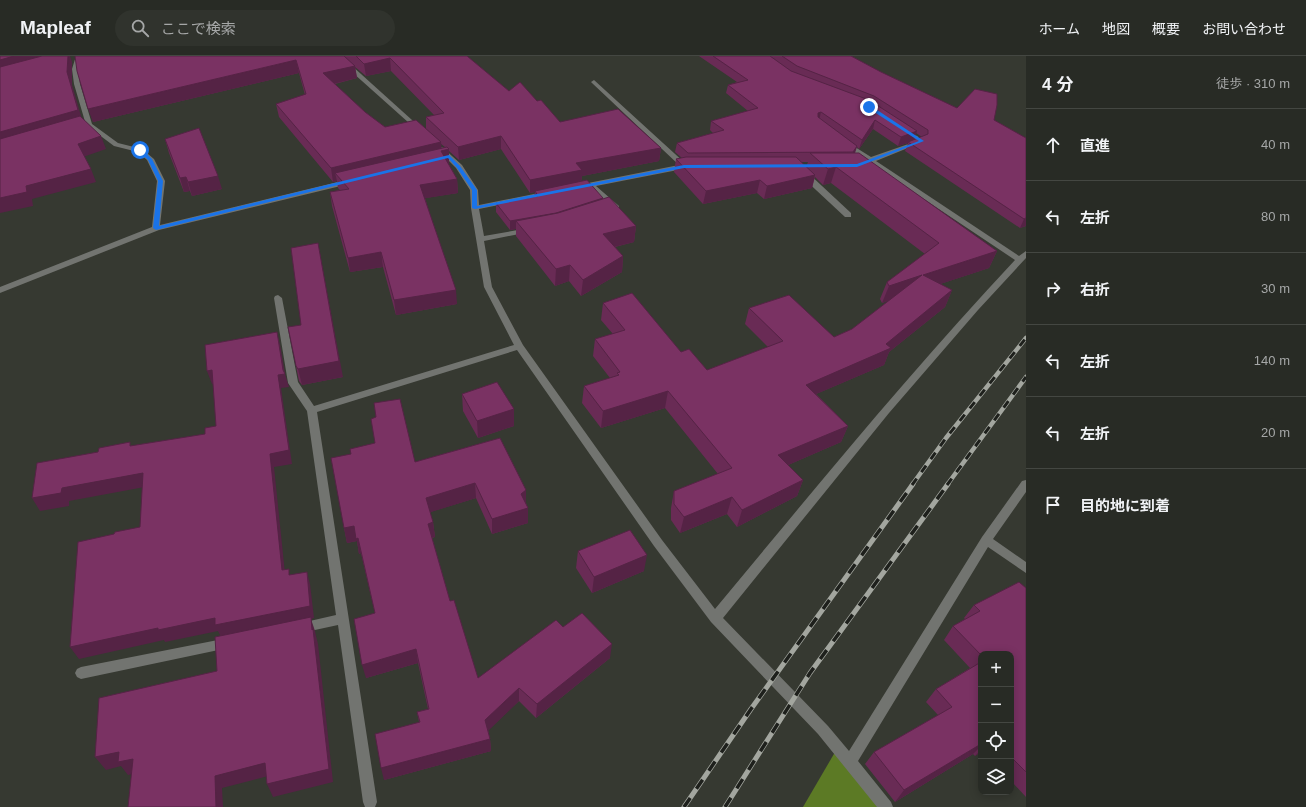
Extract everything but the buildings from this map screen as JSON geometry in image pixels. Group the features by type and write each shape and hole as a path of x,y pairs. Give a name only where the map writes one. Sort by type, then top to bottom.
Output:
{"street":[{"path":"337,56 429,139 445,158 459,167 474,190 475,208 488,287 519,346 658,543 715,618 823,730 886,807"},
{"path":"77,57 75,69 86,126 116,145 140,150 150,159 161,181 156,228"},
{"path":"594,82 684,166"},
{"path":"850,166 857,166 922,141 896,124"},
{"path":"715,618 886,411 975,308 1023,256 869,161 837,138"},
{"path":"568,189 684,166 692,166"},
{"path":"796,166 848,215"},
{"path":"0,290 156,228 356,179"},
{"path":"591,185 611,208 624,215"},
{"path":"475,208 552,192"},
{"path":"480,239 534,229"},
{"path":"278,298 293,383 312,410 370,802"},
{"path":"312,410 519,346"},
{"path":"850,762 986,540 1026,484"},
{"path":"986,540 1026,568"},
{"path":"289,630 343,619"},
{"path":"81,673 243,640"}],"green space":[{"path":"838,747 888,807 803,807"}],"railway":[{"path":"912,485 946,438 1026,338"},
{"path":"947,485 1026,377"},
{"path":"684,807 751,709 913,484"},
{"path":"725,807 810,673 948,484"}],"route":[{"path":"140,150 150,159 161,181 156,228 449,157 459,167 474,190 475,208 684,166 857,166 922,141 869,107"}]}
